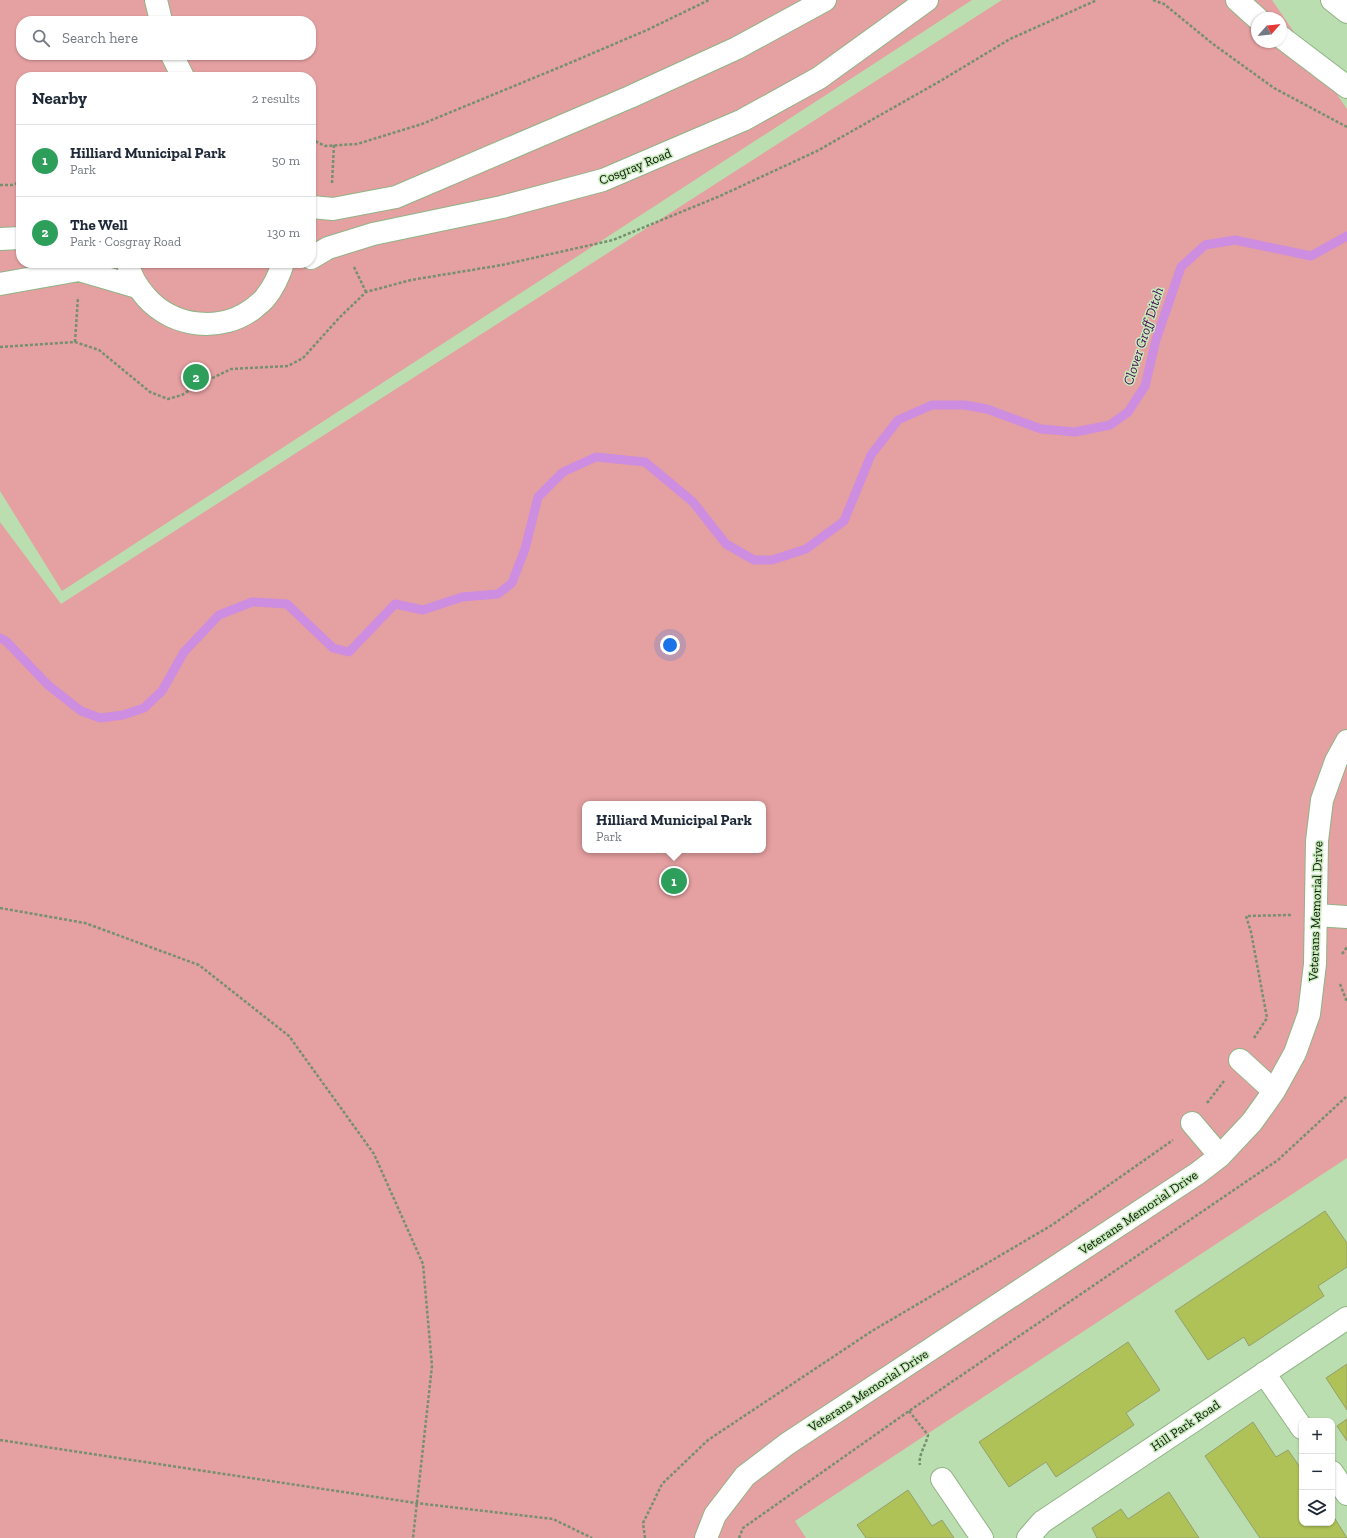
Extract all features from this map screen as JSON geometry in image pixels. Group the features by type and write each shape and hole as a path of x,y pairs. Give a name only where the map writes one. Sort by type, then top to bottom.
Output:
{"main road":[{"path":"156,0 160,16"},
{"path":"316,207 333,209 396,197 623,100 737,48 825,0"},
{"name":"Cosgray Road","path":"316,255 328,248 373,234 502,207 603,180 743,120 819,78 927,0"},
{"path":"1237,0 1251,13"},
{"path":"1332,0 1347,12"},
{"path":"1287,42 1347,87"},
{"path":"170,60 171,72"},
{"path":"173,60 180,72"},
{"path":"0,239 16,238"},
{"path":"130,268 137,287 153,305 174,318 197,324 222,323 245,315 265,299 280,271"},
{"path":"0,284 79,270 137,287"},
{"name":"Veterans Memorial Drive","path":"706,1538 715,1515 746,1476 787,1444 1198,1173 1220,1156 1252,1122 1274,1091 1295,1053 1309,1014 1315,964 1317,841 1322,800 1336,761 1347,741"},
{"path":"1316,915 1347,917"},
{"path":"1240,1060 1274,1091"},
{"path":"1192,1123 1220,1156"},
{"name":"Hill Park Road","path":"1028,1538 1042,1522 1347,1318"},
{"path":"1264,1373 1299,1424"},
{"path":"1335,1476 1347,1494"},
{"path":"942,1479 982,1538"}],"path":[{"path":"316,142 325,146 356,144 422,124 565,65 646,30 709,0"},
{"path":"0,347 75,342 99,350 150,392 168,398 182,395 196,386 231,369 288,366 303,358 339,318 366,292 411,280 502,265 613,240 720,196 817,150 942,80 1010,39 1097,0"},
{"path":"1153,0 1164,4 1212,44 1274,88 1347,127"},
{"path":"1164,4 1167,0"},
{"path":"332,185 334,145"},
{"path":"0,185 16,184"},
{"path":"351,262 366,292"},
{"path":"75,342 78,296"},
{"path":"0,908 85,923 199,965 289,1036 374,1154 423,1264 432,1366 413,1538"},
{"path":"645,1538 643,1522 662,1484 708,1440 872,1331 1052,1225 1165,1146 1192,1123 1240,1060 1268,1018 1246,916 1316,915"},
{"path":"739,1538 743,1528 909,1411 1278,1160 1347,1096"},
{"path":"909,1411 928,1435 919,1462 924,1473 942,1479"},
{"path":"0,1440 416,1503 553,1519 592,1538"}],"shaded area":[{"path":"0,0 972,0 62,591 0,491"},
{"path":"1002,0 1272,0 1280,12 1251,12 1251,48 1287,48 1287,22 1347,109 1347,1158 795,1521 806,1538 0,1538 0,522 61,604"}],"building":[{"path":"1325,1211 1347,1243 1347,1267 1318,1286 1324,1296 1249,1346 1244,1337 1208,1360 1175,1311"},
{"path":"1128,1342 1160,1390 1126,1413 1134,1425 1056,1477 1046,1462 1009,1487 979,1442"},
{"path":"1347,1364 1347,1410 1326,1378"},
{"path":"1347,1419 1347,1441 1337,1426"},
{"path":"1253,1422 1276,1457 1288,1450 1299,1466 1299,1526 1335,1526 1335,1519 1347,1538 1260,1538 1205,1456"},
{"path":"908,1490 932,1526 942,1520 954,1538 866,1538 857,1525"},
{"path":"1169,1492 1199,1538 1097,1538 1092,1528 1121,1509 1128,1519"}],"waterway":[{"name":"Clover Groff Ditch","path":"0,638 6,641 48,685 81,711 100,718 123,715 144,708 162,691 184,652 219,615 252,602 287,604 333,648 349,652 395,604 423,610 462,597 498,594 512,583 525,549 538,497 563,472 596,457 645,462 693,502 726,544 754,560 772,560 806,549 844,521 871,455 898,420 932,405 964,405 987,409 1041,429 1075,432 1110,425 1128,412 1145,386 1156,340 1181,267 1205,245 1235,240 1311,256 1347,236"}],"place":[{"name":"The Well","path":"196,377"},
{"name":"Hilliard Municipal Park","path":"674,881"}]}
